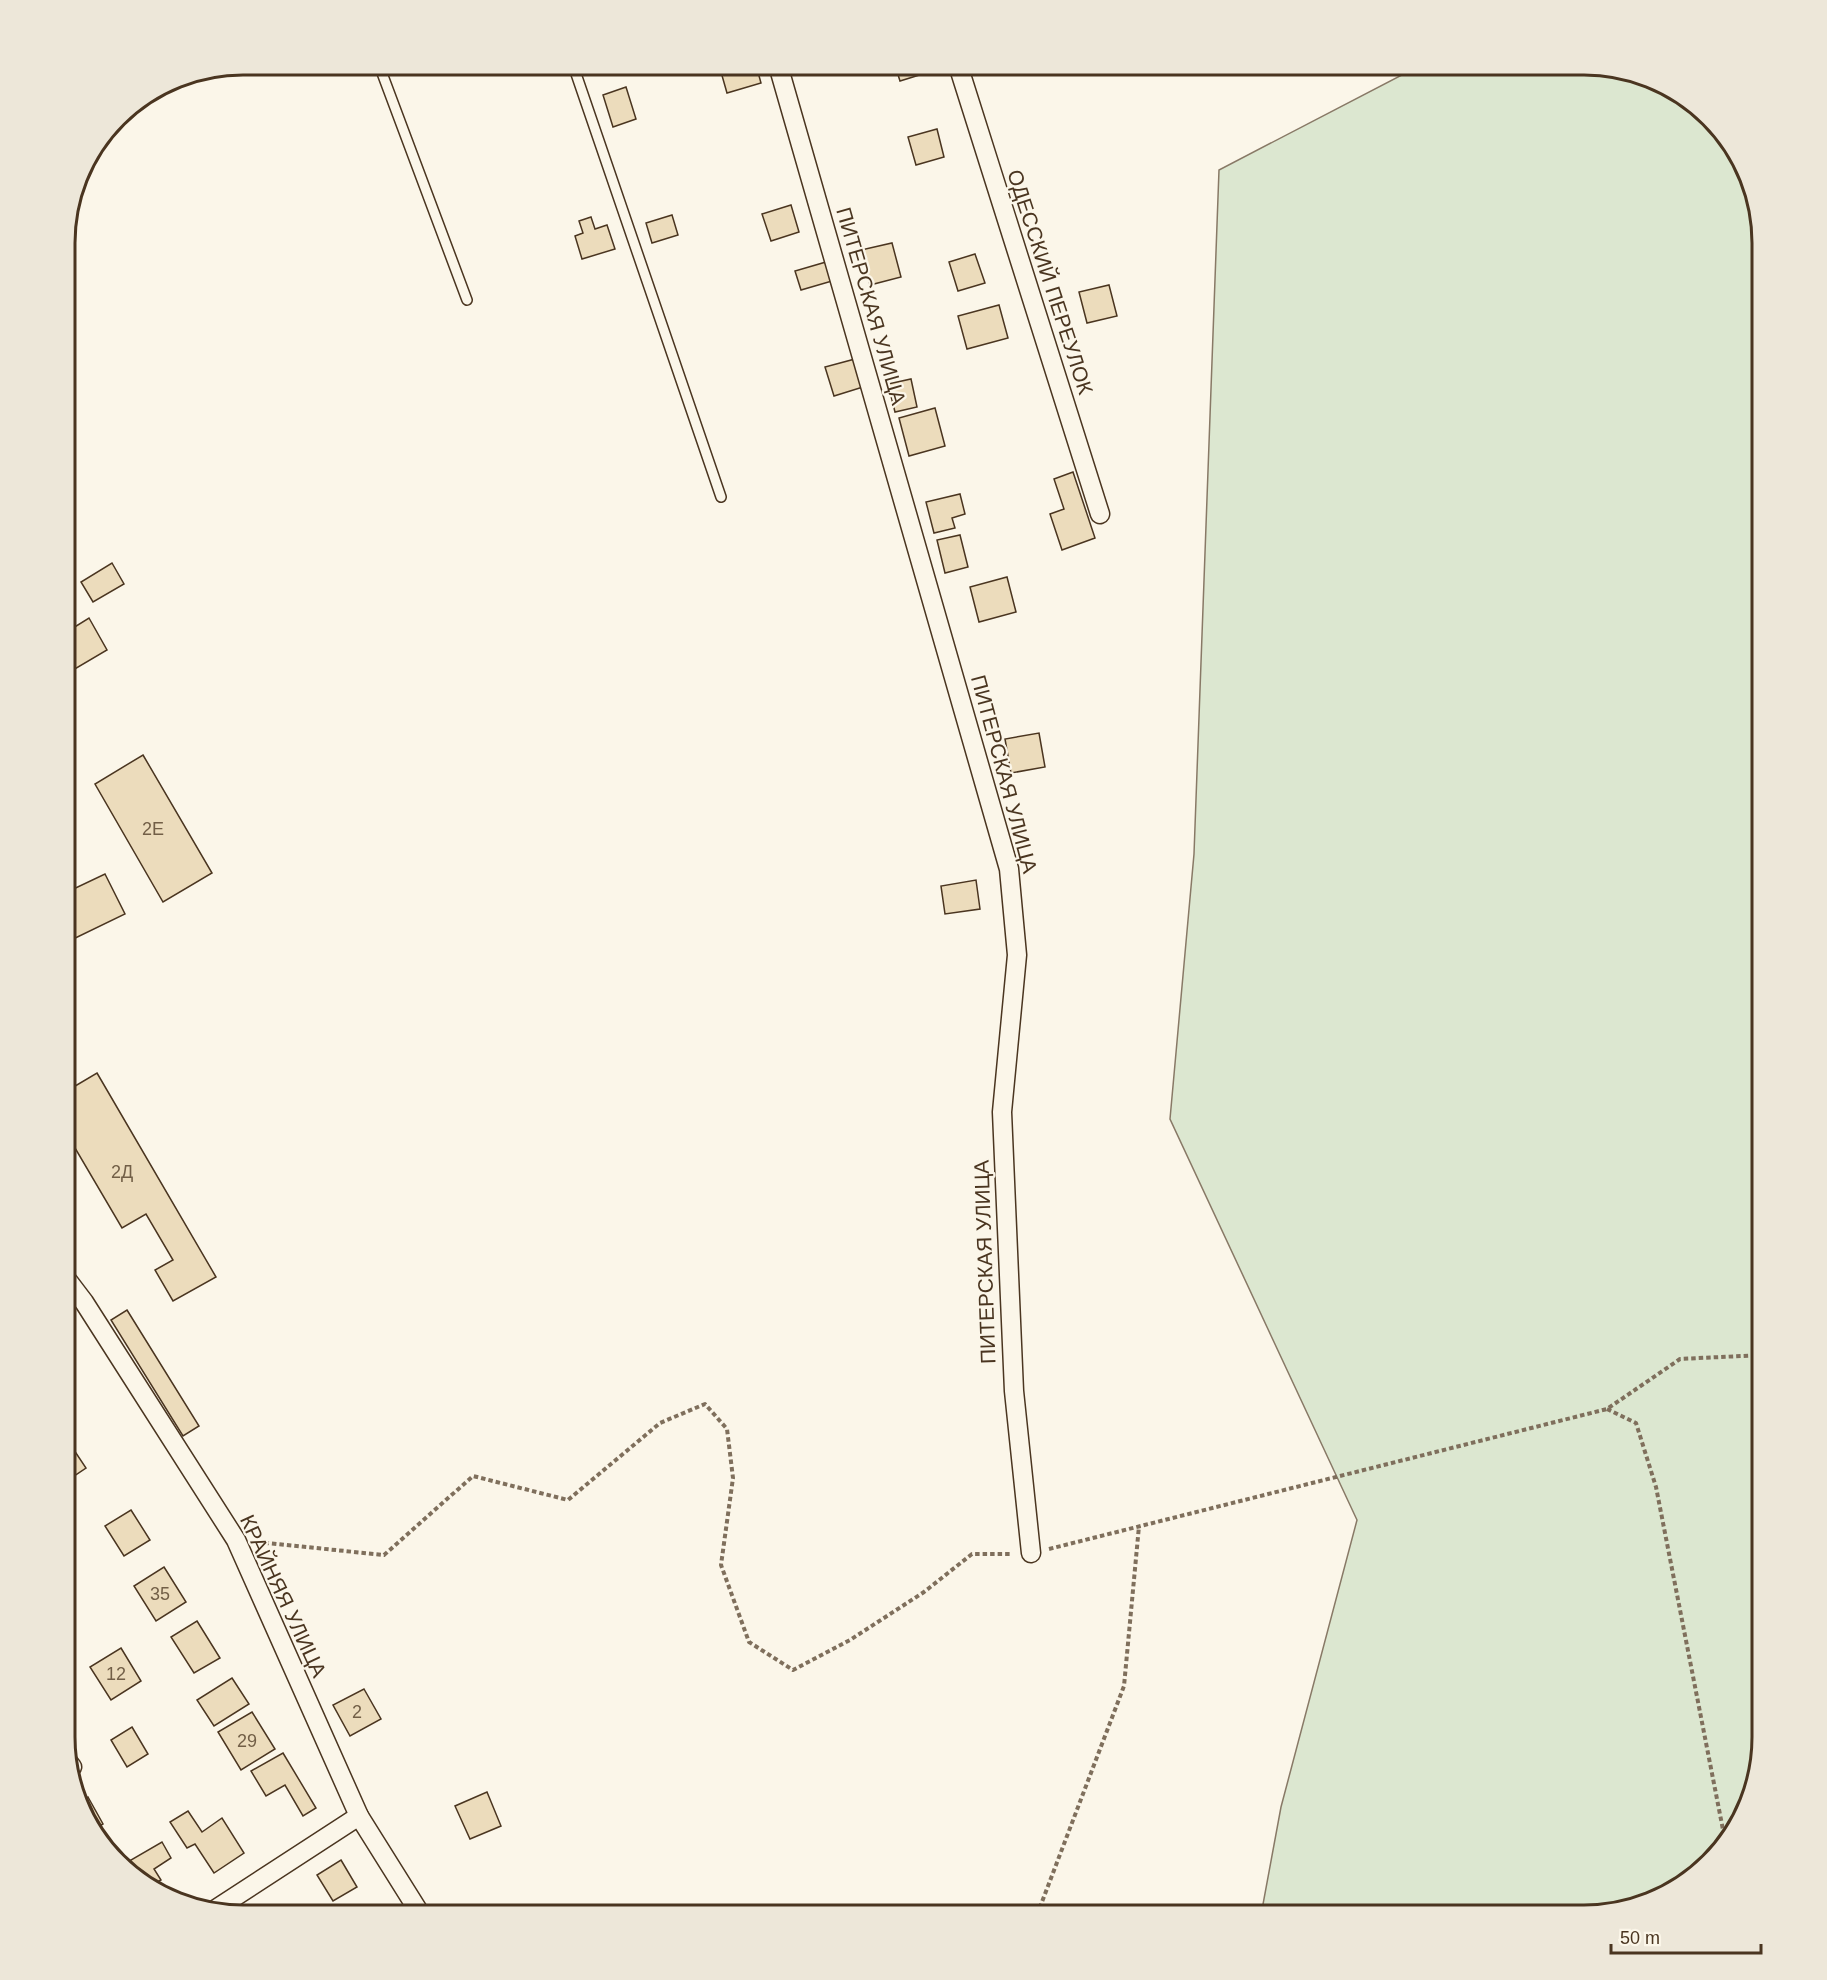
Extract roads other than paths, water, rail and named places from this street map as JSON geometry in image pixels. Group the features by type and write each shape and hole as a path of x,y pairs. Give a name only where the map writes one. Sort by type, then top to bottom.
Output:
{"street":[{"name":"ПИТЕРСКАЯ УЛИЦА","path":"781,75 1010,869 1017,955 1002,1112 1014,1391 1031,1554"},
{"name":"ОДЕССКИЙ ПЕРЕУЛОК","path":"961,75 1100,514"},
{"name":"КРАЙНЯЯ УЛИЦА","path":"75,1290 236,1539 359,1816 414,1905"},
{"path":"224,1904 359,1816"}],"lane":[{"path":"383,75 467,300"},
{"path":"576,75 721,497"}]}
